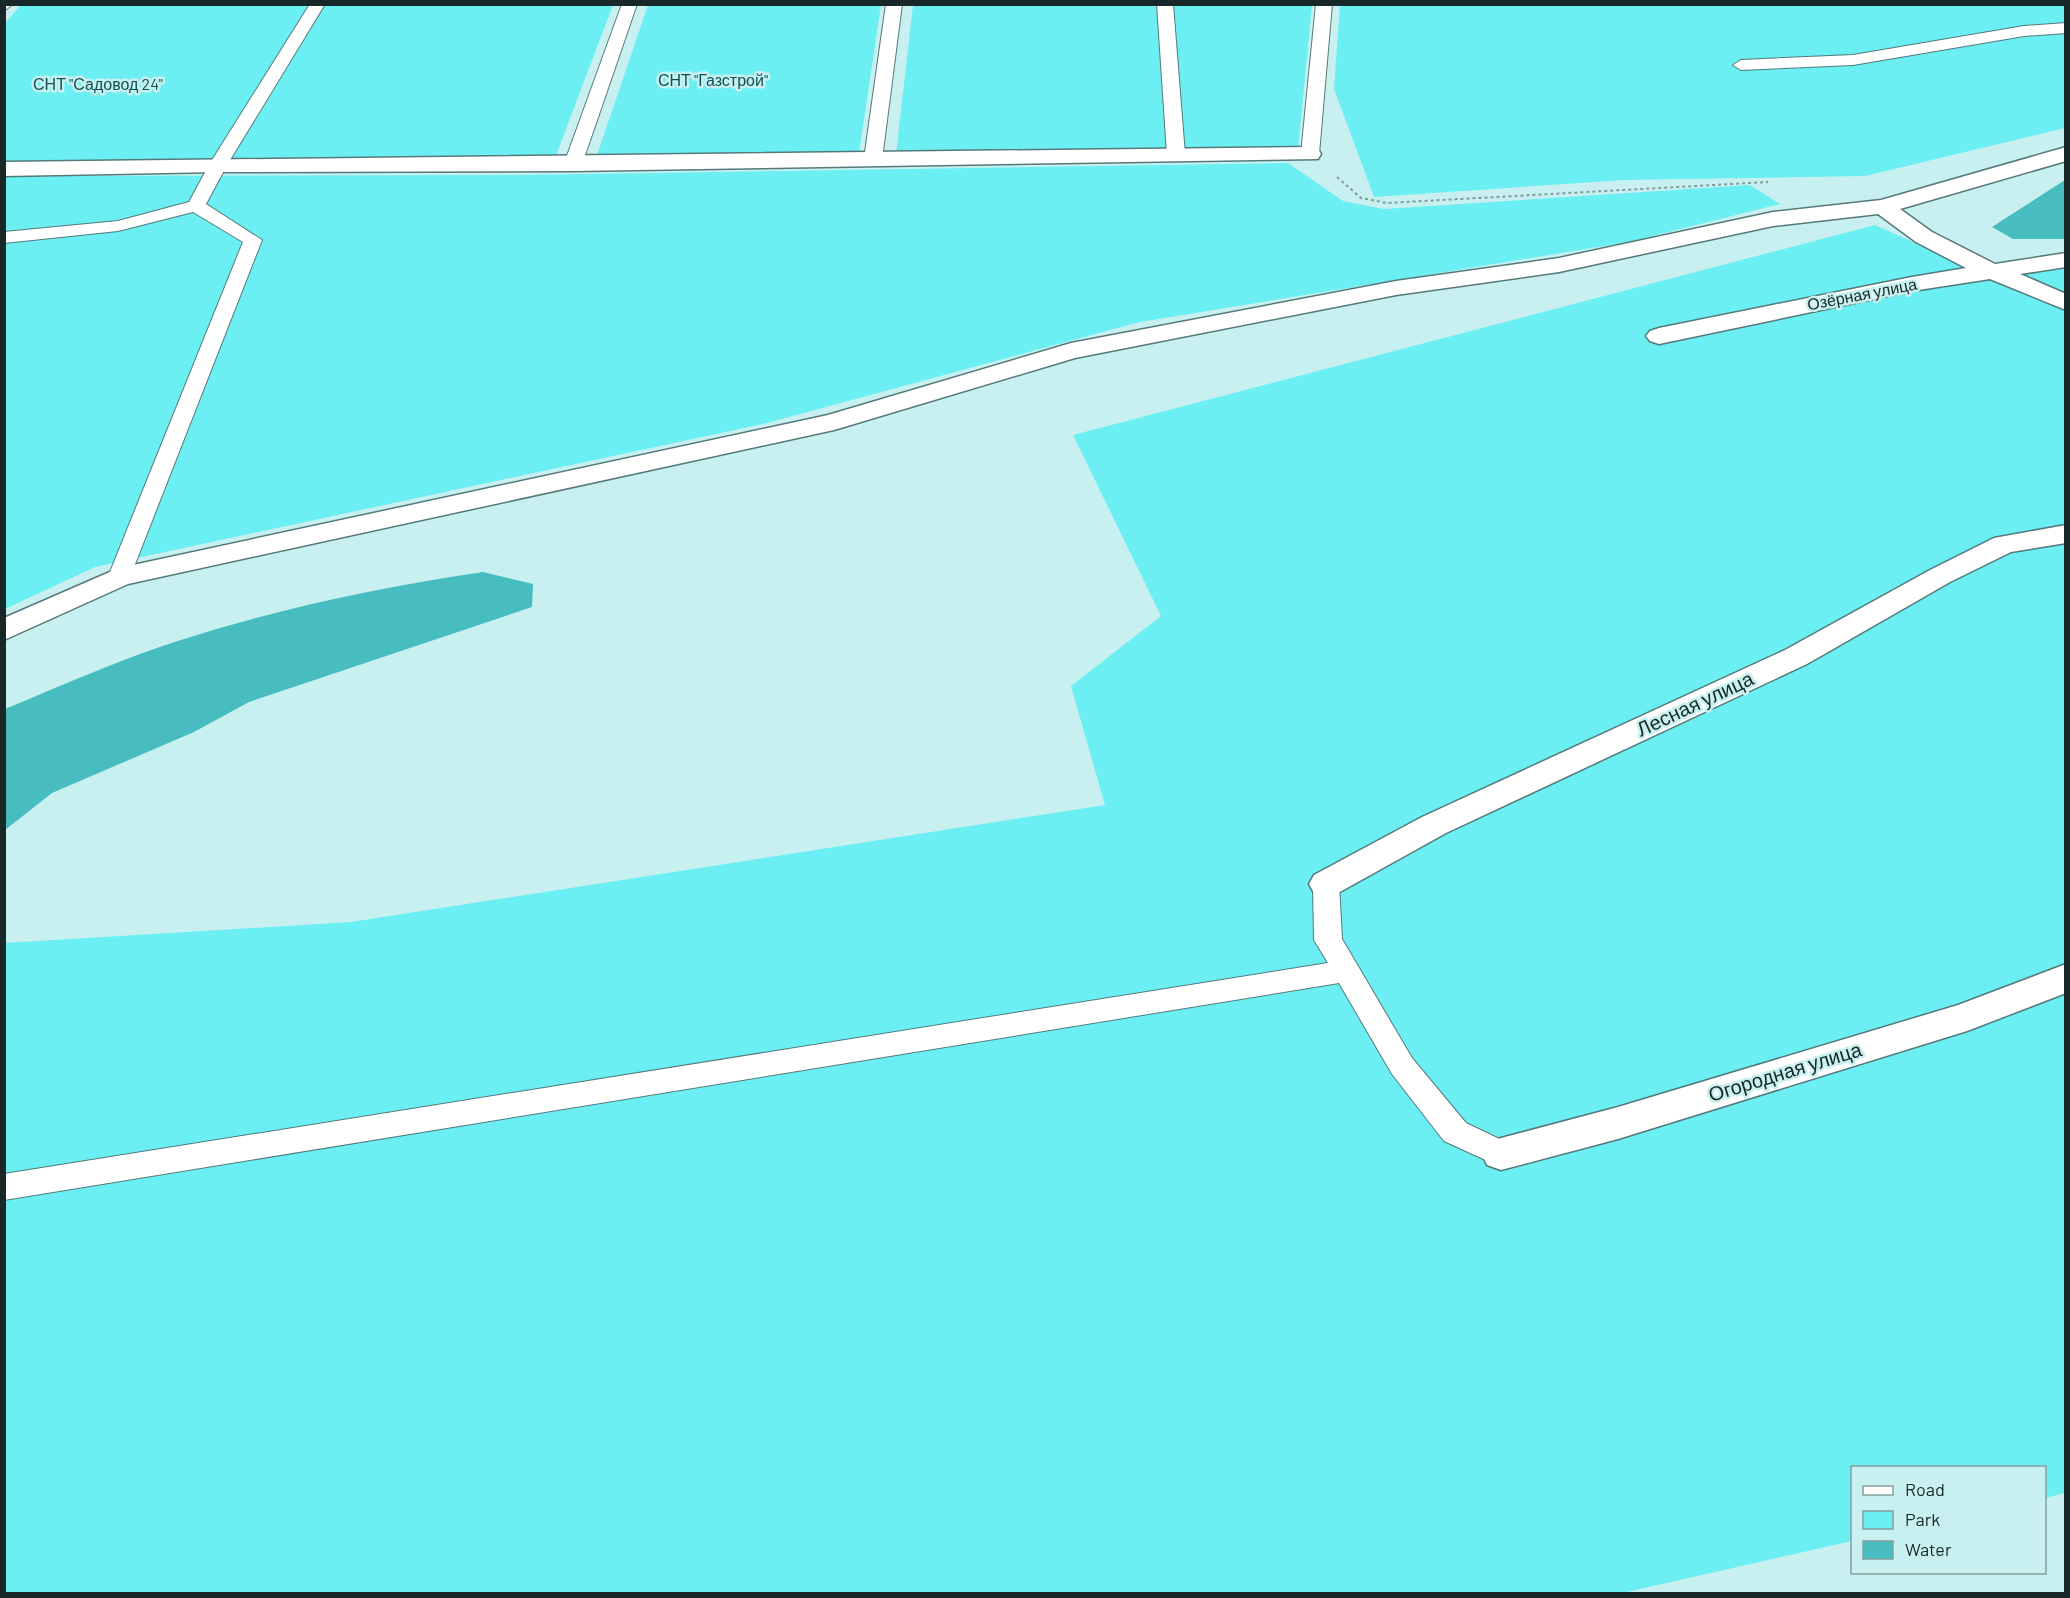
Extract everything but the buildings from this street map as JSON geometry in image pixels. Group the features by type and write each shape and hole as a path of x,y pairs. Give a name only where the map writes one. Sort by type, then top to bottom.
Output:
{"street":[{"path":"4,630 119,577 834,422 1071,351 1396,288 1559,265 1773,219 1883,207 2066,153"},
{"path":"4,169 1311,154"},
{"path":"1883,207 1906,228 1968,261 1996,271 2066,303"},
{"name":"Озёрная улица","path":"1659,336 1912,284 2066,260"},
{"name":"Лесная улица","path":"1326,884 1434,825 1796,657 1940,576 2004,544 2066,534"},
{"name":"Огородная улица","path":"1500,1154 1618,1123 1967,1017 2066,978"}],"lane":[{"path":"196,206 218,165 318,4"},
{"path":"573,164 630,4"},
{"path":"873,159 894,4"},
{"path":"1165,4 1176,155"},
{"path":"1311,154 1324,4"},
{"path":"1741,64 1853,60 2024,31 2066,28"},
{"path":"4,238 118,226 196,206 253,240 119,577"},
{"path":"1326,884 1328,940 1402,1066 1455,1132 1500,1154"},
{"path":"4,1187 1346,971"}],"path":[{"path":"1311,154 1361,198 1386,203 1659,186 1765,181 1776,184"}],"green space":[{"name":"СНТ \"Садовод 24\"","path":"21,5 613,5 555,158 5,164 5,23"},
{"name":"СНТ \"Газстрой\"","path":"648,5 881,5 859,153 596,158"},
{"path":"913,5 1312,5 1298,149 896,154"},
{"path":"1340,5 2065,5 2065,128 1865,176 1624,180 1374,197 1334,89"},
{"path":"1288,163 1343,201 1384,209 1750,185 1780,204 1629,242 1140,322 767,423 95,567 5,609 4,176 519,175"},
{"path":"1875,225 1991,277 2065,269 2065,1493 2046,1498 2046,1466 1851,1466 1851,1541 1618,1594 5,1594 5,943 351,922 1105,805 1071,686 1161,616 1073,435"}],"water":[{"path":"2065,180 2065,239 2013,239 1992,227"},
{"path":"483,572 533,584 532,607 249,702 194,732 52,793 5,830 5,709 138,655 221,628 332,600 407,584"}]}
